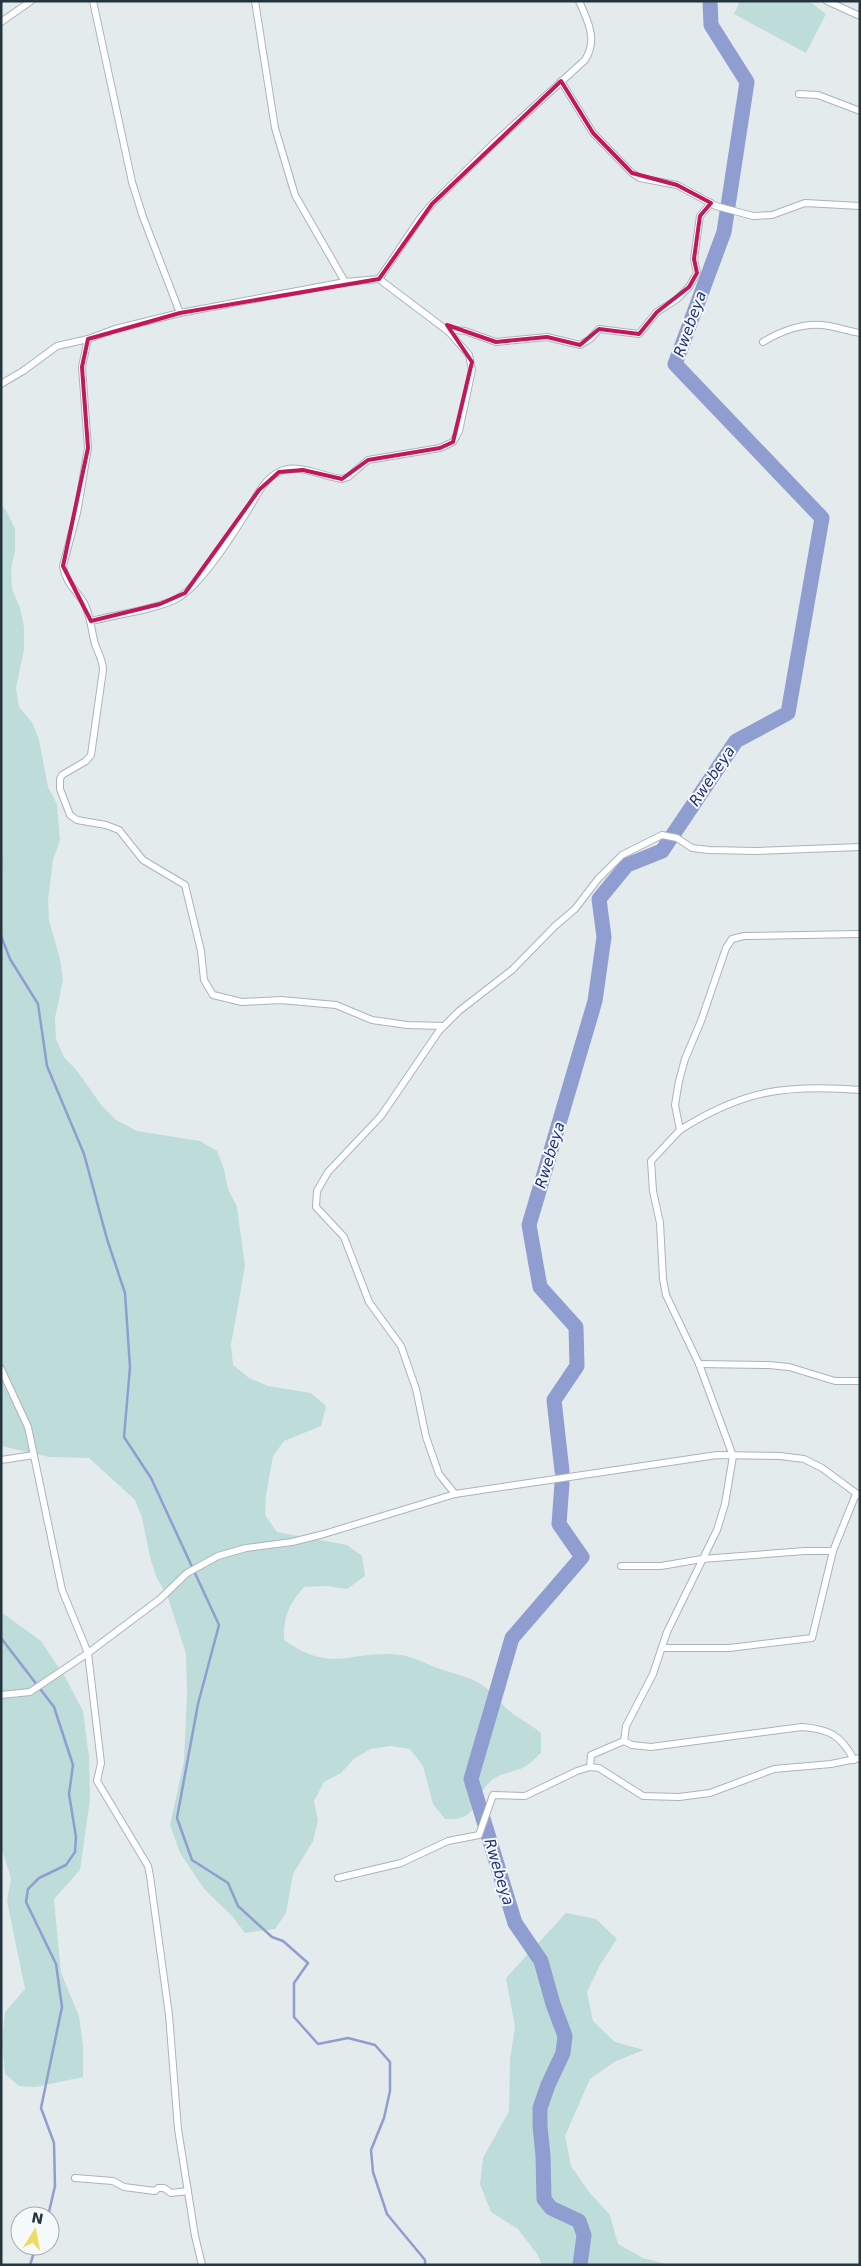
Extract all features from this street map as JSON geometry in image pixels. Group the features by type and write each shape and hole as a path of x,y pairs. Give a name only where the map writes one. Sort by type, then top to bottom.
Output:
{"street":[{"path":"1,22 31,1"},
{"path":"93,1 132,182 143,218 180,313"},
{"path":"255,1 275,128 294,195 345,282"},
{"path":"379,279 421,216 494,143 586,60 591,46 591,30 580,1"},
{"path":"827,1 860,16"},
{"path":"561,82 593,133 632,173 648,180 677,185 714,204 753,216 772,215 805,203 860,206"},
{"path":"799,94 818,95 860,111"},
{"path":"446,330 465,331 496,342 547,338 580,345 590,339 599,329 639,334 657,312 677,299 693,280 697,273 694,260 700,216 714,204"},
{"path":"1,384 23,371 57,346 88,339 115,329 180,313 345,282 379,279 446,330 464,348 472,362 459,431 453,442 440,448 374,458 364,463 348,477 342,479 303,470 279,472 259,490 240,522 196,582 185,593 175,600 91,621"},
{"path":"763,342 803,326 822,325 860,333"},
{"path":"88,339 82,367 88,448 77,513 63,566 66,579 85,605 91,621 95,644 103,663 93,748 86,761 62,774 60,789 73,818 119,830 143,860 186,885 201,951 204,980 213,995 242,1002 281,1000 336,1005 372,1020 407,1026 443,1026"},
{"path":"455,1494 439,1474 426,1437 416,1389 401,1346 369,1302 344,1237 316,1207 316,1191 328,1172 381,1116 443,1026 459,1011 512,970 555,926 575,909 598,879 622,855 662,836 677,838 692,848 709,850 755,851 860,847"},
{"path":"680,1130 675,1105 684,1059 700,1023 726,948 732,939 744,936 860,934"},
{"path":"624,1741 626,1726 653,1674 667,1632 717,1530 725,1504 733,1456 699,1364 666,1295 663,1279 660,1223 653,1191 651,1161 680,1130 711,1110 751,1096 780,1089 820,1087 860,1090"},
{"path":"699,1364 789,1367 834,1381 860,1381"},
{"path":"1,1370 28,1426 62,1590 88,1654 101,1763 97,1781 148,1866 169,2015 178,2129 202,2265"},
{"path":"1,1460 34,1455"},
{"path":"1,1695 30,1692 88,1654 160,1599 188,1573 218,1556 246,1548 292,1542 324,1534 455,1494 717,1455 780,1456 804,1459 833,1475 858,1495 833,1551 812,1638 729,1648 662,1648"},
{"path":"622,1566 661,1566 702,1559 805,1551 833,1551"},
{"path":"338,1878 401,1863 448,1840 479,1834 492,1795 525,1796 590,1767 599,1768 643,1796 679,1797 710,1794 774,1769 831,1764 857,1759 840,1739 828,1730 802,1726 651,1747 632,1745 624,1741 591,1755 590,1767"},
{"path":"75,2178 113,2181 124,2186 149,2191 164,2188 172,2193 188,2191"}],"highlighted area":[{"path":"561,81 593,133 632,173 677,185 711,203 700,216 694,259 697,273 689,287 657,312 639,334 599,329 580,345 547,337 496,342 447,325 472,362 453,442 440,448 368,460 342,479 303,470 279,472 259,490 185,593 160,604 91,621 63,566 88,448 82,367 88,339 180,313 379,279 432,204"}],"green space":[{"path":"740,1 809,1 826,14 806,53 734,14"},
{"path":"1,505 6,510 15,529 15,550 11,569 12,589 20,608 24,627 24,649 16,688 19,707 32,722 39,740 48,787 57,804 60,841 53,860 48,900 49,920 60,959 63,980 55,1018 56,1039 64,1057 78,1072 102,1106 116,1120 137,1131 200,1141 217,1151 224,1169 228,1189 237,1207 245,1266 231,1345 233,1365 249,1378 268,1386 311,1393 326,1406 321,1426 284,1441 273,1456 266,1495 265,1515 277,1532 347,1545 362,1556 365,1576 347,1589 326,1586 304,1587 288,1611 284,1640 301,1650 330,1659 383,1654 412,1657 479,1683 491,1692 507,1709 541,1733 541,1753 526,1766 502,1774 490,1782 470,1813 456,1819 445,1819 433,1804 423,1766 410,1749 390,1746 371,1749 355,1758 341,1773 324,1782 314,1801 318,1821 313,1841 293,1874 286,1913 275,1929 245,1933 232,1916 205,1890 180,1853 170,1825 184,1761 187,1694 186,1654 168,1598 156,1576 142,1518 135,1500 89,1458 49,1457 1,1446"},
{"path":"1,1612 41,1641 65,1677 83,1711 89,1757 90,1799 80,1870 54,1899 61,1973 79,2016 83,2045 83,2077 36,2087 19,2086 5,2074 2,2042 5,2012 25,1989 7,1901 11,1878 1,1847"},
{"path":"566,1913 596,1919 617,1939 600,1965 587,1992 593,2021 615,2042 644,2050 616,2061 590,2079 565,2136 571,2166 589,2192 610,2215 618,2244 643,2258 670,2265 542,2265 537,2254 518,2229 491,2212 480,2184 483,2158 509,2111 510,2059 515,2027 506,1978"}],"waterway":[{"name":"Rwebeya","path":"562,1471 554,1400 577,1366 576,1327 540,1287 529,1225 595,1001 604,937 599,899 627,865 662,851 736,741 788,713 822,518 675,364 724,232 747,82 711,25 710,1"},
{"path":"1,858 1,865"},
{"path":"1,936 10,959 38,1004 47,1066 84,1154 107,1239 125,1293 130,1367 124,1437 151,1478 219,1625 198,1704 177,1818 192,1860 228,1883 238,1906 272,1937 283,1941 308,1963 294,1983 294,2017 318,2044 348,2038 375,2045 390,2062 390,2091 384,2118 371,2150 373,2172 387,2214 425,2260 425,2265"},
{"name":"Rwebeya","path":"562,1483 559,1524 582,1557 512,1638 471,1779 515,1923 541,1961 553,2004 565,2036 563,2053 540,2108 544,2199 551,2208 579,2221 584,2235 580,2265"},
{"path":"1,1638 54,1707 73,1765 69,1794 76,1837 75,1852 66,1865 39,1878 28,1889 26,1902 56,1964 62,2007 41,2108 54,2143 55,2186 50,2206"},
{"path":"30,2265 33,2256"}]}
